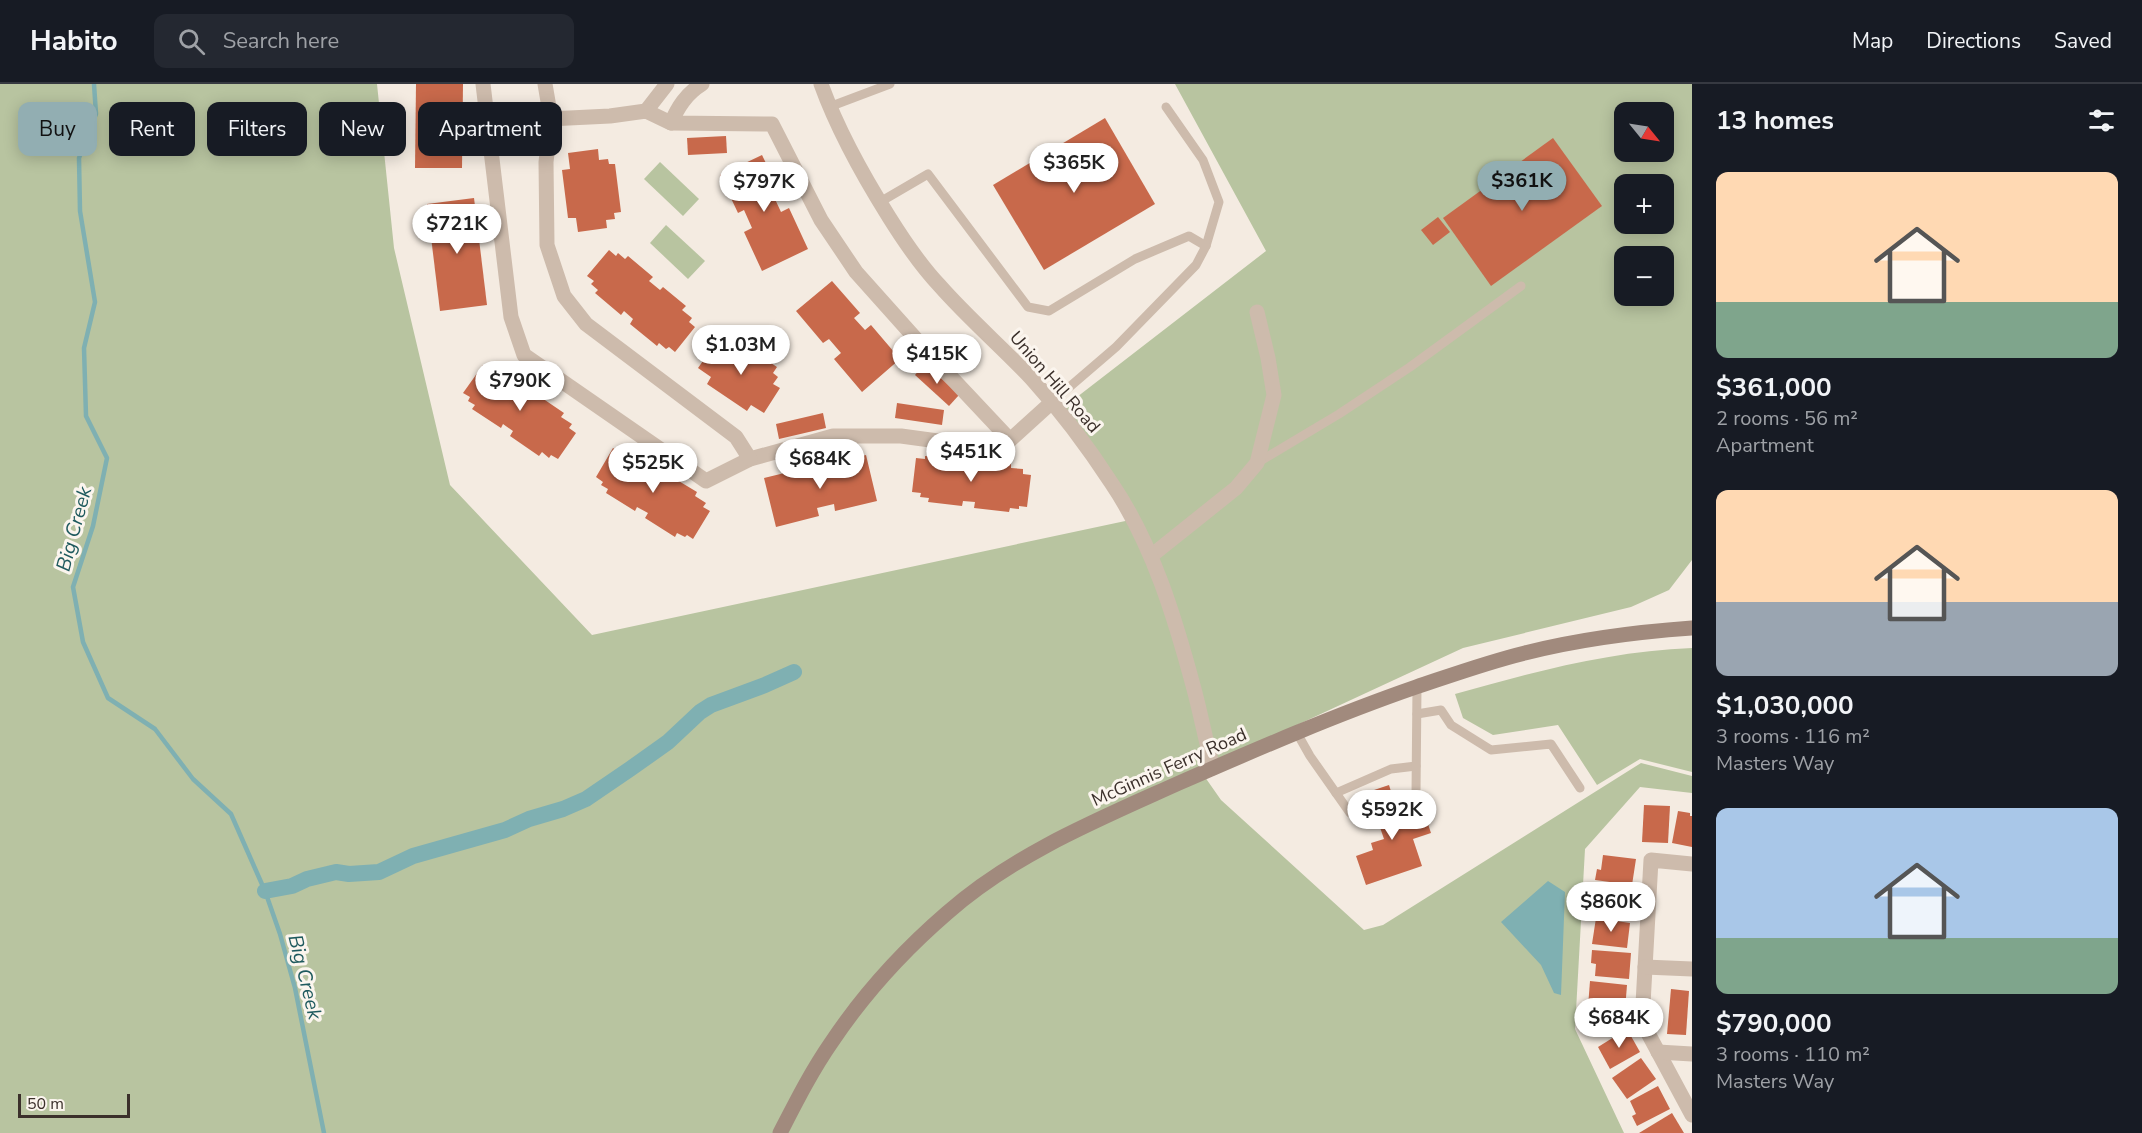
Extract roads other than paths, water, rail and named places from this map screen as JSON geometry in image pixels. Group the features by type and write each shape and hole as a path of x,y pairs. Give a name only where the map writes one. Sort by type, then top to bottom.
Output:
{"main road":[{"name":"McGinnis Ferry Road","path":"780,1133 809,1077 831,1043 854,1011 900,957 948,912 991,879 1063,836 1297,733 1377,701 1462,671 1556,646 1605,637 1692,628"}],"street":[{"path":"483,84 485,102"},
{"path":"545,84 548,102"},
{"path":"646,111 667,84"},
{"path":"670,123 679,106 692,91 702,84"},
{"name":"Union Hill Road","path":"821,84 829,107 859,168 906,243 938,285 1052,402 1113,484 1130,513 1150,556 1182,646 1214,768"},
{"path":"562,118 610,116 646,111 670,123 772,124 822,220 856,272 1010,440"},
{"path":"491,156 511,317 524,355 706,481 750,459 833,436 901,436 967,445 1010,440 1052,402"},
{"path":"547,156 547,245 564,296 586,324 736,437 750,459"},
{"path":"1150,556 1236,488 1257,463 1274,395 1257,312"},
{"path":"1692,864 1651,860 1642,1022 1692,1115"},
{"path":"1645,967 1692,969"},
{"path":"1658,1052 1692,1054"}],"lane":[{"path":"829,107 890,84"},
{"path":"1052,402 1116,347 1196,265 1206,246 1219,202 1203,160 1166,107"},
{"path":"880,202 928,174 1028,307 1049,311 1136,259 1189,236 1206,246"},
{"path":"1257,463 1363,399 1521,286"},
{"path":"1416,794 1417,687"},
{"path":"1417,714 1441,710 1451,725 1491,750 1551,744 1580,788"},
{"path":"1297,733 1350,813"},
{"path":"1336,793 1391,769 1416,766"}],"water":[{"path":"1548,881 1565,892 1561,995 1554,993 1541,965 1501,922"}],"waterway":[{"name":"Big Creek","path":"94,84 96,114 79,158 80,211 95,302 84,348 86,416 107,458 93,526 73,587 83,642 108,698 155,729 193,779 231,814 265,891 280,934 295,988 324,1133"},
{"path":"265,891 292,886 307,879 336,872 349,874 379,872 413,856 505,830 529,819 563,809 586,799 630,769 668,742 700,712 711,705 794,672"}]}
